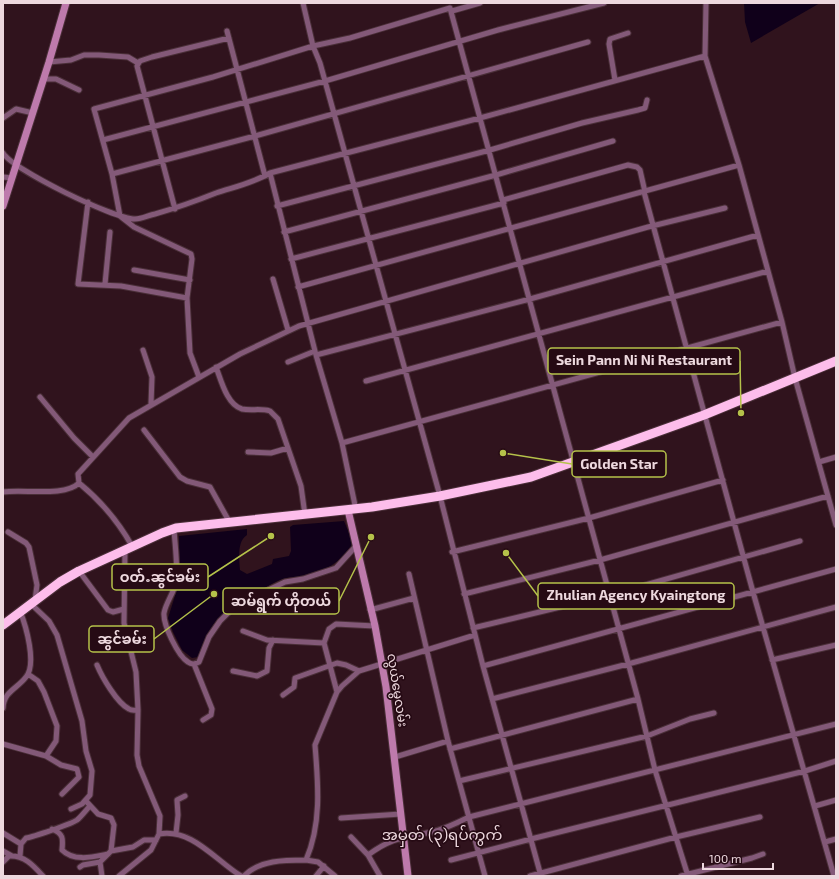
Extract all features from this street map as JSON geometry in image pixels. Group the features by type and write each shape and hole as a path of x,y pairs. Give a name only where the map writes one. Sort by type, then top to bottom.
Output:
{"highway":[{"path":"3,625 20,611 79,571 174,529 352,510 440,496 531,477 704,415 836,361"}],"street":[{"path":"3,206 44,79 66,3"},
{"path":"304,3 313,46 325,81 440,496 452,552 541,875"},
{"path":"199,377 190,353 187,298 192,258 190,254 134,227 120,216 112,174 94,109 237,70 313,46 350,38 451,7 480,3"},
{"path":"103,140 325,81 547,17 604,3"},
{"path":"706,3 705,56 758,235 782,322 795,378 836,525"},
{"path":"451,7 468,75 474,90 480,118 490,150 638,699 655,770 688,875"},
{"path":"227,32 255,136 267,174 275,190 277,206 298,287 342,443 352,510"},
{"path":"615,80 609,44 610,39 628,33"},
{"path":"138,63 152,57 229,38"},
{"path":"112,174 255,136 588,42"},
{"path":"49,62 71,60 84,55 128,57 138,63"},
{"path":"3,153 17,164 50,185 120,216 134,219 143,218 241,186 267,174 345,152 480,118 705,56"},
{"path":"138,63 137,66 175,208"},
{"path":"44,79 56,79 79,90"},
{"path":"277,206 490,150 582,123 645,108 647,100"},
{"path":"3,118 16,110 33,113"},
{"path":"284,232 496,175 613,141"},
{"path":"291,260 504,202 628,165 637,167 640,170 663,262 752,592 805,771 834,876"},
{"path":"298,287 738,165"},
{"path":"3,177 12,178"},
{"path":"88,202 77,281 78,284 105,284 187,298"},
{"path":"119,876 151,850 159,834 160,816 139,766 137,755 138,710 136,672 125,634 124,608 129,548 121,526 96,497 79,483 78,474 93,457 129,418 151,404 216,367 288,330 308,322 654,226 725,208"},
{"path":"105,284 110,232"},
{"path":"288,362 316,353 395,335 530,299 758,235"},
{"path":"134,270 190,280"},
{"path":"366,381 768,271"},
{"path":"274,279 288,330"},
{"path":"342,443 686,347 782,322"},
{"path":"143,350 152,377 151,404"},
{"path":"216,367 234,406 249,410 264,409 275,414 301,486 305,515"},
{"path":"40,397 74,438 93,457"},
{"path":"144,430 180,477 187,481 210,487 230,523"},
{"path":"248,452 271,453 288,448"},
{"path":"819,462 836,457"},
{"path":"452,552 589,518 723,480"},
{"path":"3,492 65,490 79,483"},
{"path":"464,594 600,560 828,496"},
{"name":"လွယ်မွေလမ်း","path":"352,510 356,546 382,663 395,757 408,876"},
{"path":"174,529 176,581 164,614 165,622 174,644 188,663 194,664 199,662 209,637 220,621 235,606 284,582 308,578 336,568 356,546"},
{"path":"8,532 26,543 29,547 37,585 33,602 49,621 57,635 82,721 86,751 92,771 90,795 82,804 71,809"},
{"path":"473,628 610,595 800,541"},
{"path":"483,666 836,569"},
{"path":"79,571 108,610 113,612 124,608"},
{"path":"409,574 450,749 485,876"},
{"path":"370,610 414,598"},
{"path":"492,699 628,664 836,607"},
{"path":"3,708 5,694 28,674 30,650 28,634 20,611"},
{"path":"337,692 331,664 324,643 329,629 332,626 342,624 375,626"},
{"path":"243,631 257,637 273,640 324,643"},
{"path":"306,860 312,847 318,819 315,745 337,692 359,671 475,635"},
{"path":"233,671 257,676 267,671 269,648 273,640"},
{"path":"772,660 836,645"},
{"path":"194,664 212,709 211,715 204,720"},
{"path":"283,695 294,687 295,678 331,664 346,665 359,671"},
{"path":"97,665 101,675 112,692 127,708 131,710 138,710"},
{"path":"28,674 38,680 57,726 56,742 46,756"},
{"path":"450,749 501,734 638,699"},
{"path":"459,781 511,770 647,736 690,719 714,713"},
{"path":"368,855 384,844 403,836 432,832 452,826 469,817 794,736 836,724"},
{"path":"395,757 448,740"},
{"path":"3,744 46,756 61,765 79,770 79,777 62,794"},
{"path":"451,860 805,771 836,761"},
{"path":"176,833 178,815 177,800 185,796"},
{"path":"815,806 836,800"},
{"path":"80,868 82,865 100,862 110,853 114,825 111,818 98,814 86,801"},
{"path":"20,856 21,844 26,838 36,837 76,820 90,806"},
{"path":"341,818 401,814"},
{"path":"530,876 541,875 676,837 760,817"},
{"path":"52,829 60,833 63,838 63,852 71,856 88,857 110,853 133,847 144,840 156,840"},
{"path":"3,833 21,844"},
{"path":"159,834 176,833 202,846 241,876"},
{"path":"351,837 368,855 380,876"},
{"path":"825,842 836,839"},
{"path":"3,851 12,856"},
{"path":"681,876 763,854"},
{"path":"3,862 8,856 20,856 28,861 43,876"},
{"path":"244,876 252,868 262,864 306,860 318,862 335,876"},
{"path":"100,862 102,876"},
{"path":"316,876 324,866"}],"shaded area":[{"path":"744,3 820,3 751,43 745,22"},
{"path":"344,521 353,543 348,550 331,566 310,575 280,580 239,601 215,623 203,644 198,657 192,658 182,650 168,618 180,580 179,536 247,529 247,535 240,546 239,556 240,570 247,574 272,564 273,559 289,556 291,551 290,527 293,525"}],"place":[{"name":"Sein Pann Ni Ni Restaurant","path":"741,413"},
{"name":"Golden Star","path":"503,453"},
{"name":"ဝတ်ႉၼွင်ၶမ်း","path":"271,536"},
{"name":"ဆမ်ရွက် ဟိုတယ်","path":"371,537"},
{"name":"Zhulian Agency Kyaingtong","path":"506,553"},
{"name":"ၼွင်ၶမ်း","path":"214,594"}],"district":[{"name":"အမှတ် (၃)ရပ်ကွက်","path":"442,834"}]}
